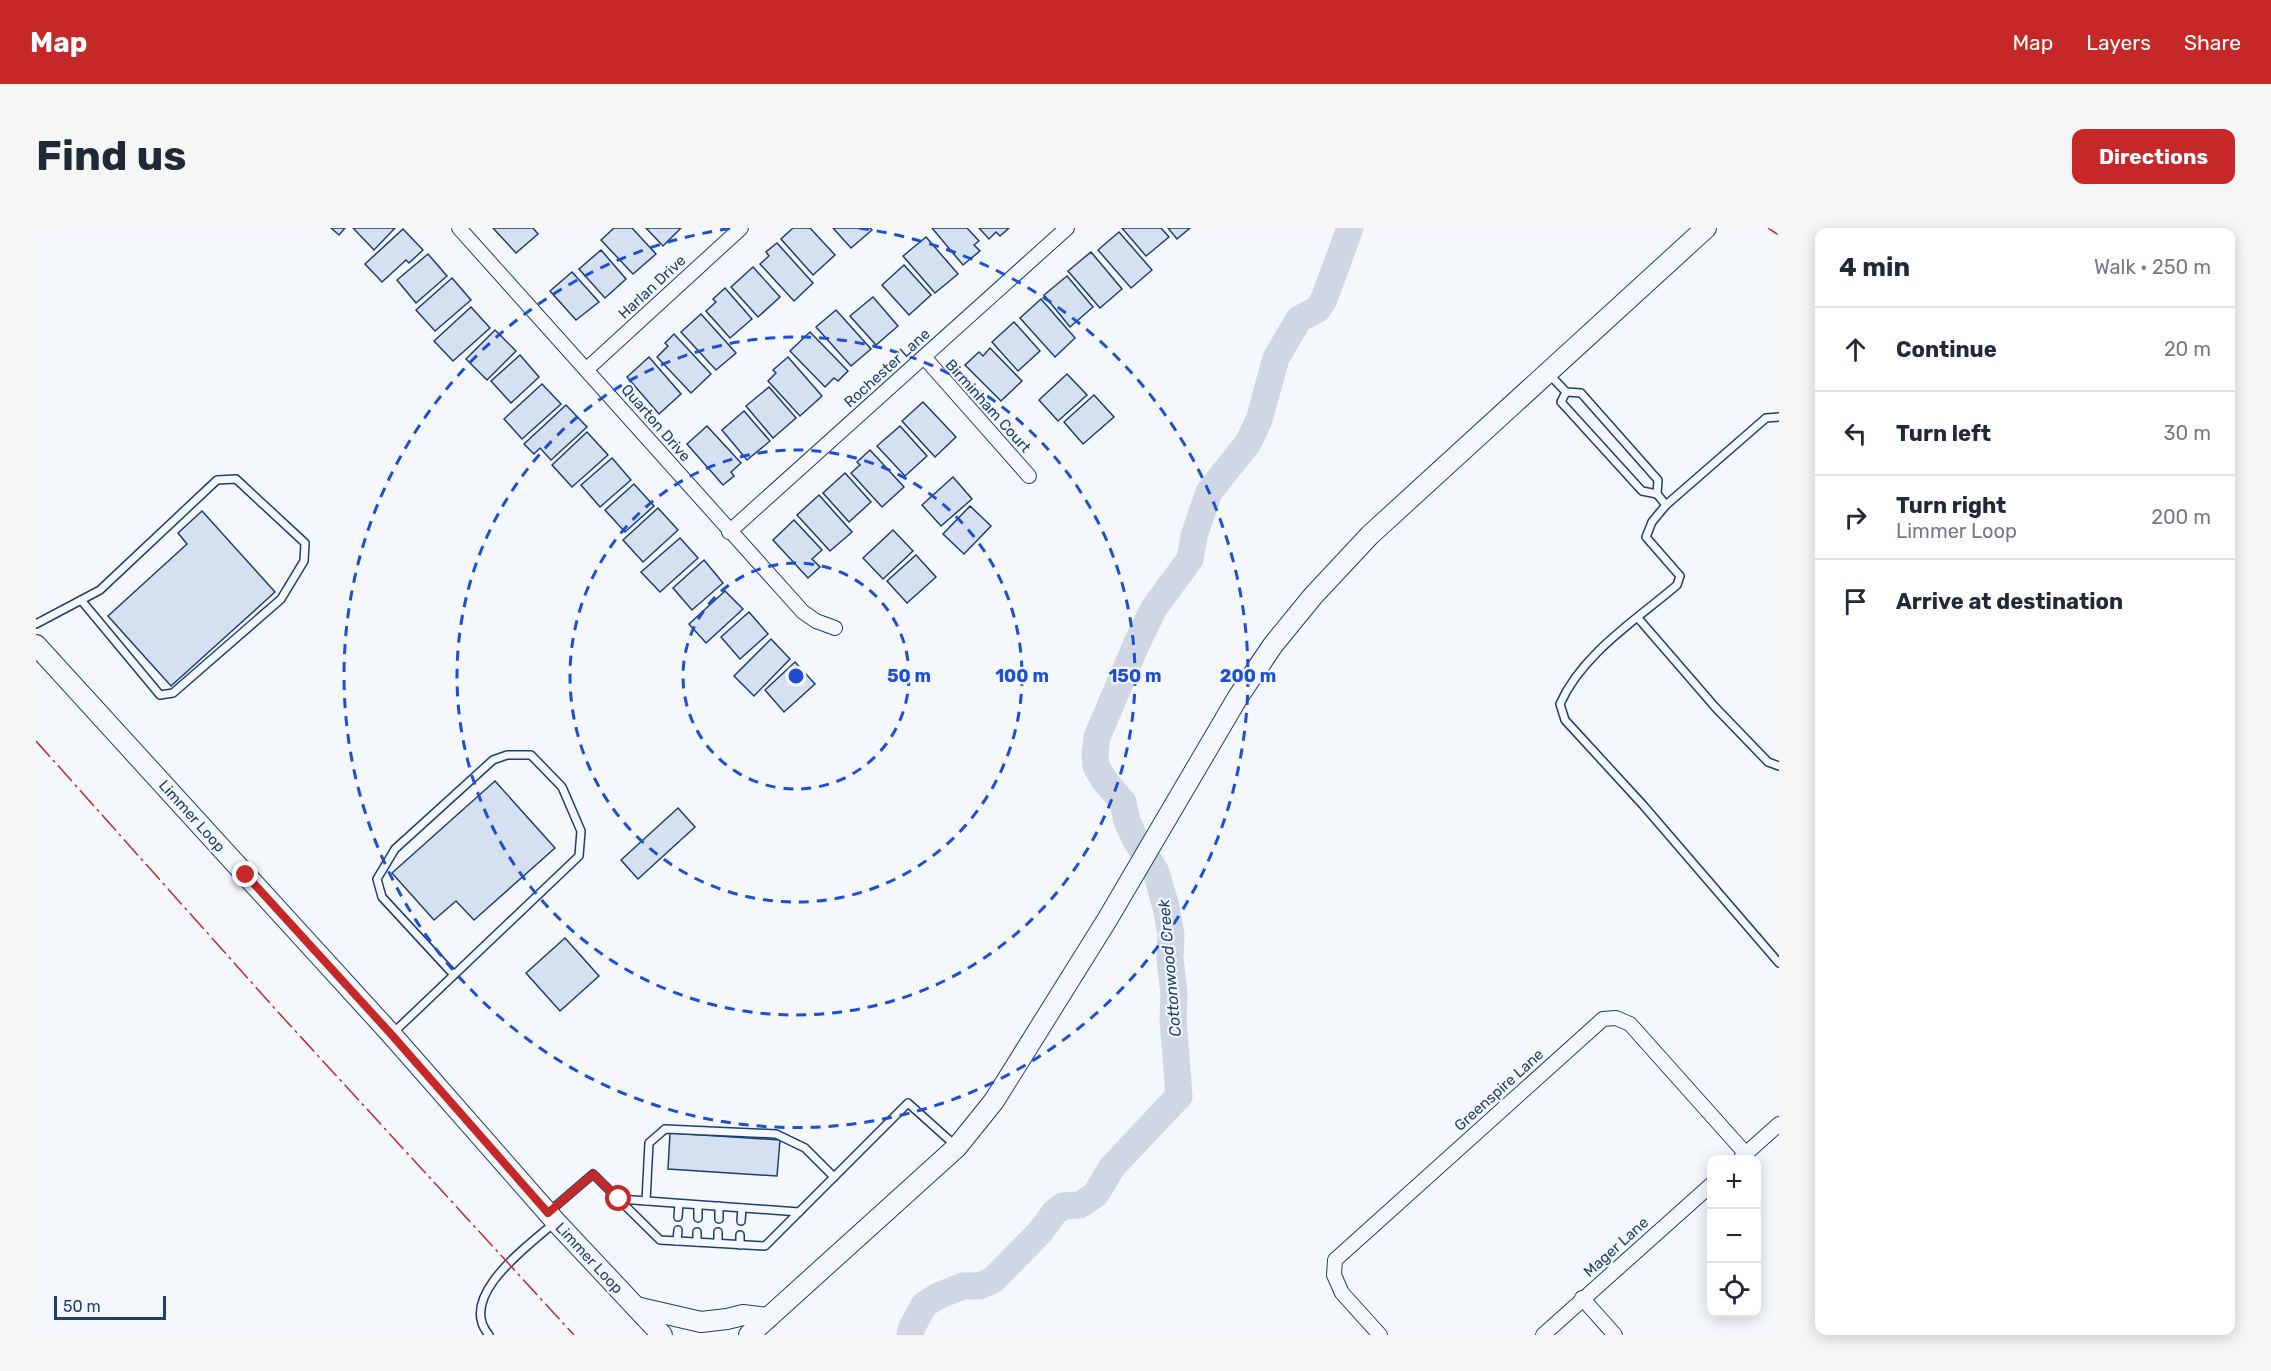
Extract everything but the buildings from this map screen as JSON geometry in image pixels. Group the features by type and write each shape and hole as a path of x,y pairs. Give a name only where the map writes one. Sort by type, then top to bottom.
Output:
{"main road":[{"path":"749,1335 767,1326 957,1147 1005,1086 1164,826 1238,697 1273,645 1313,596 1370,535 1706,228"},
{"name":"Limmer Loop","path":"36,645 391,1034 552,1217 662,1335"},
{"path":"643,1335 636,1307 701,1322 743,1315 767,1326"}],"street":[{"name":"Quarton Drive","path":"459,228 803,612 835,628"},
{"name":"Harlan Drive","path":"587,369 741,228"},
{"name":"Rochester Lane","path":"729,532 1066,228"},
{"name":"Birminham Court","path":"924,357 1029,476"},
{"name":"Greenspire Lane","path":"1380,1335 1342,1293 1334,1275 1335,1260 1603,1019 1616,1018 1630,1024 1741,1155"},
{"path":"1745,1155 1779,1124"},
{"name":"Mager Lane","path":"1543,1335 1707,1188"},
{"path":"1582,1299 1615,1335"}],"lane":[{"path":"1548,372 1566,392 1581,393 1658,480 1657,494"},
{"path":"1566,392 1561,402 1642,491 1657,494 1666,505"},
{"path":"1779,417 1766,418 1666,505 1652,522 1646,537 1680,576 1677,585 1593,657 1566,690 1560,704 1565,720 1644,805 1779,963"},
{"path":"36,624 81,600 100,590 217,480 236,480 305,543 304,561 281,599 173,693 160,695 81,600"},
{"path":"1638,618 1723,716 1768,762 1779,766"},
{"path":"391,1034 454,975 579,856 581,831 562,787 531,755 507,755 493,760 395,849 377,879 382,897 454,975"},
{"path":"489,1335 483,1328 481,1305 491,1281 593,1174 660,1240 765,1246 908,1103 957,1147"},
{"path":"646,1201 649,1143 665,1129 776,1134 805,1148 834,1177"},
{"path":"619,1199 799,1212"},
{"path":"678,1217 679,1203"},
{"path":"698,1205 698,1218"},
{"path":"719,1206 719,1219"},
{"path":"741,1221 742,1208"},
{"path":"677,1241 678,1230"},
{"path":"697,1232 697,1242"},
{"path":"718,1232 718,1244"},
{"path":"740,1245 741,1235"}],"waterway":[{"name":"Cottonwood Creek","path":"910,1335 924,1305 938,1296 963,1286 979,1286 993,1280 1040,1232 1054,1213 1063,1206 1080,1205 1096,1194 1112,1167 1179,1096 1173,1019 1171,935 1166,907 1156,872 1135,839 1127,821 1123,802 1104,780 1096,766 1097,737 1154,608 1190,559 1194,536 1209,492 1248,443 1259,420 1276,358 1299,319 1318,309 1324,299 1350,228"}],"power":[{"path":"1768,228 1779,235"},
{"path":"36,741 277,1011 574,1335"}],"route":[{"path":"246,875 391,1034 548,1213 593,1174 619,1199"}]}
